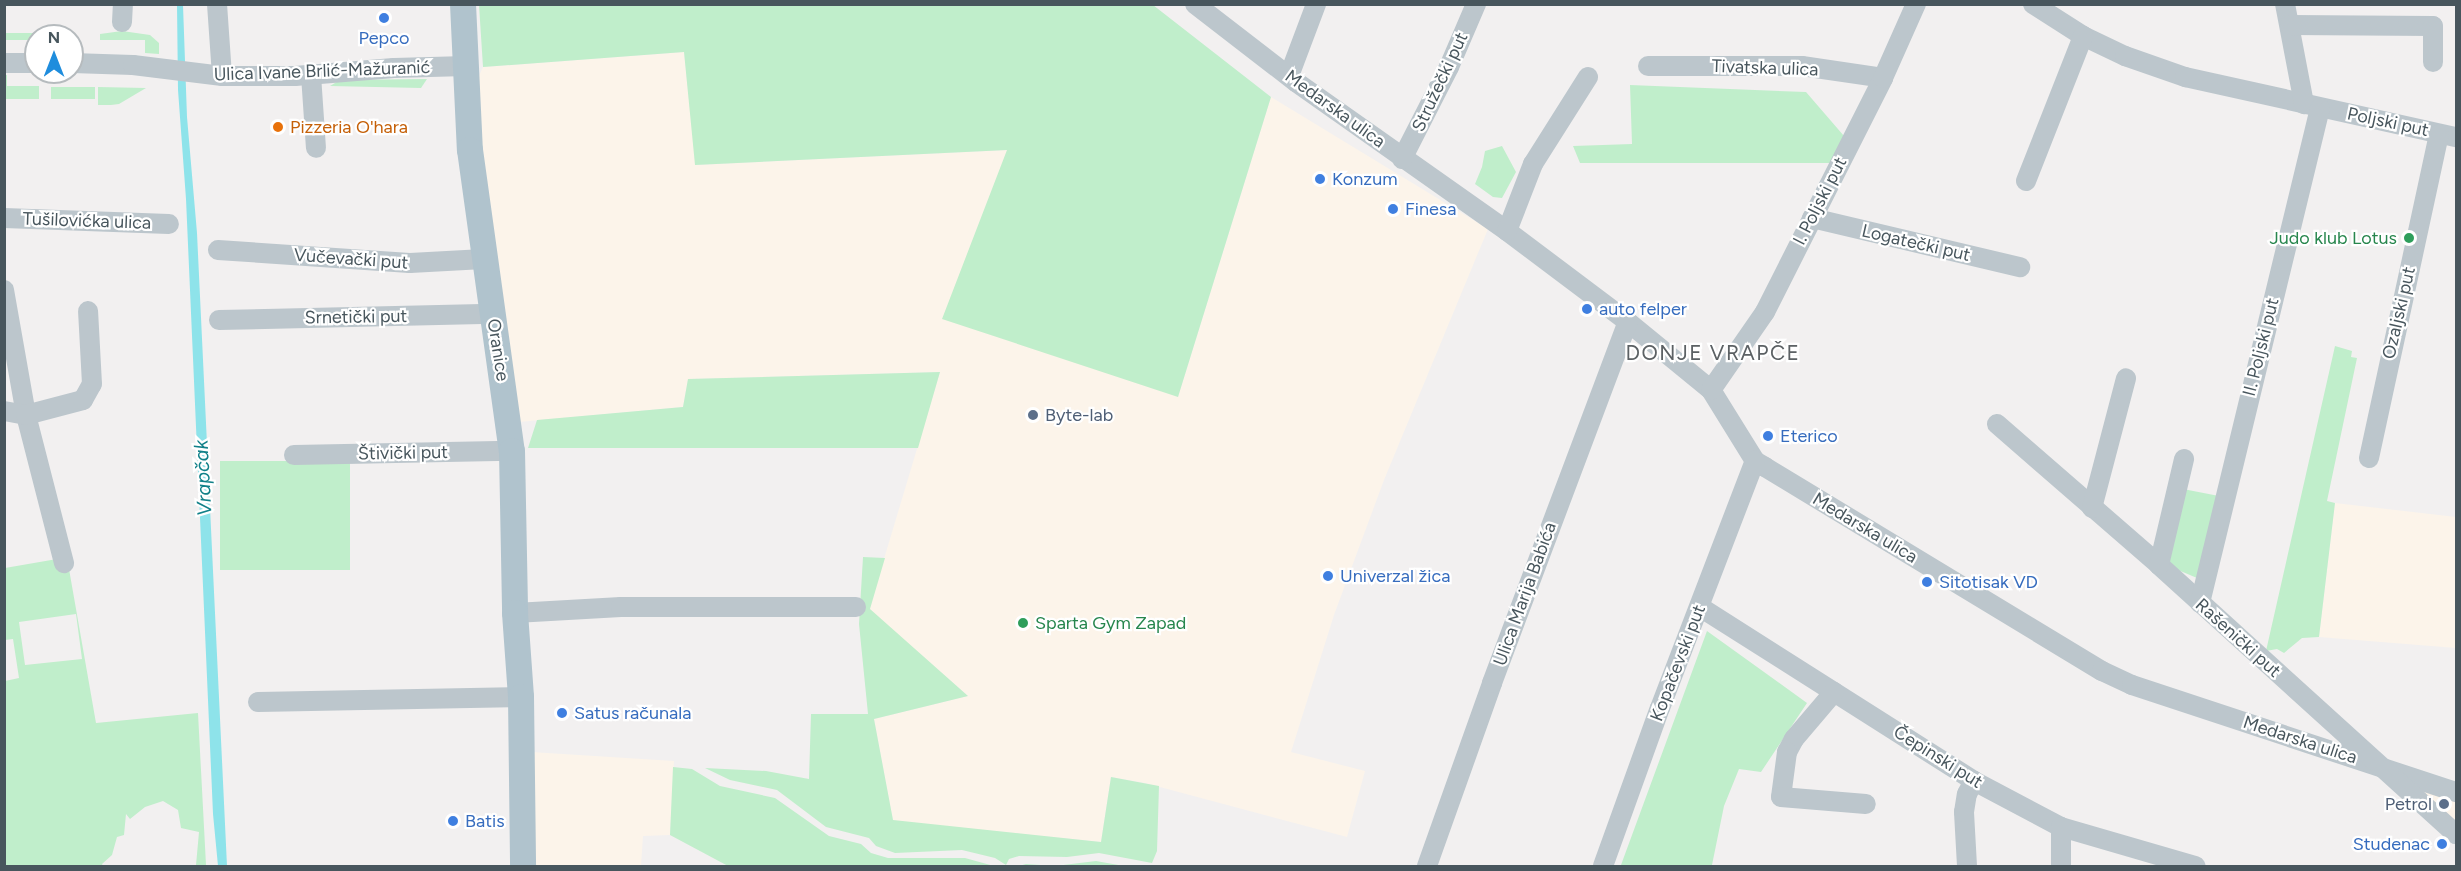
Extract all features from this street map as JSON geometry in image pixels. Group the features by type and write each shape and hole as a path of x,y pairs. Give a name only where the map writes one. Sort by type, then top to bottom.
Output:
{"main road":[{"name":"Oranice","path":"463,4 470,150 512,451 515,613 521,697 523,867"}],"street":[{"path":"217,4 222,76"},
{"name":"Medarska ulica","path":"1195,4 1402,159 1507,231 1628,322 1711,390 1755,461 2102,671 2132,685 2457,792"},
{"path":"1289,76 1316,4"},
{"name":"Stružečki put","path":"1402,159 1449,67 1476,4"},
{"name":"I. Poljski put","path":"1711,390 1765,312 1883,78 1916,4"},
{"path":"2033,4 2083,36 2125,56 2185,77 2312,106"},
{"name":"II. Poljski put","path":"2200,603 2312,106 2285,4"},
{"path":"2290,25 2433,26 2433,62"},
{"path":"2026,181 2083,36"},
{"path":"4,63 24,63"},
{"name":"Ulica Ivane Brlić-Mažuranić","path":"84,63 134,65 222,76 311,75 394,68 466,66"},
{"name":"Tivatska ulica","path":"1648,66 1802,66 1883,78"},
{"path":"311,75 316,148"},
{"path":"1507,231 1533,164 1588,77"},
{"name":"Poljski put","path":"2312,106 2448,135"},
{"name":"Ozaljski put","path":"2369,459 2448,135"},
{"name":"Tušilovićka ulica","path":"4,218 169,224"},
{"name":"Logatečki put","path":"1812,218 2020,267"},
{"name":"Vučevački put","path":"218,250 410,263 484,259"},
{"path":"4,290 26,415 64,562"},
{"path":"4,411 26,415 83,400 92,384 88,311"},
{"name":"Srnetički put","path":"219,320 492,314"},
{"name":"Ulica Marija Babića","path":"1426,867 1492,683 1628,322"},
{"path":"2092,508 2126,378"},
{"name":"Rašenički put","path":"1997,424 2159,565 2457,834"},
{"name":"Štivički put","path":"294,455 512,451"},
{"path":"2159,565 2184,459"},
{"name":"Kopačevski put","path":"1603,867 1660,708 1755,461"},
{"path":"515,613 621,607 856,607"},
{"name":"Čepinski put","path":"1700,607 1974,781 2061,827 2146,860 2195,867"},
{"path":"1834,692 1794,739 1787,752 1781,797 1866,804"},
{"path":"258,702 521,697"},
{"path":"1967,867 1964,812 1967,794 1974,781"},
{"path":"2061,827 2061,867"}],"shaded area":[{"path":"684,52 696,165 1008,150 1178,397 1271,97 1488,229 1384,480 1334,615 1291,752 1365,771 1347,837 1145,783 1111,777 1101,842 893,821 874,719 968,696 869,609 940,372 688,379 683,407 508,423 467,102 483,67"},
{"path":"2335,503 2456,517 2456,648 2319,637"},
{"path":"531,752 674,761 670,835 643,836 641,866 533,866"},
{"name":"Petrol","path":"2418,786 2456,797 2456,825"}],"green space":[{"path":"479,5 1153,5 1271,97 1178,397 942,319 1007,150 695,165 684,52 483,67"},
{"path":"122,31 150,35 159,43 159,54 145,53 145,40 100,40 100,34"},
{"path":"5,33 24,33 24,40 5,40"},
{"path":"5,75 7,75 7,86 39,86 39,99 5,99"},
{"path":"427,79 421,88 330,86 340,80"},
{"path":"1630,85 1806,92 1844,136 1831,163 1580,163 1573,146 1632,144"},
{"path":"51,87 95,87 95,99 51,99"},
{"path":"98,87 146,88 119,104 98,105"},
{"path":"1502,146 1516,172 1502,198 1493,197 1475,184 1485,151"},
{"path":"2335,346 2352,351 2351,357 2357,358 2327,501 2335,503 2319,637 2302,638 2284,653 2277,649 2266,651"},
{"path":"940,372 918,448 528,448 537,420 683,407 688,379"},
{"path":"220,461 350,461 350,570 220,570"},
{"path":"2183,489 2219,496 2197,578 2171,567 2167,553"},
{"path":"863,557 885,558 870,609 968,696 874,719 893,820 1101,842 1111,777 1159,786 1157,851 1152,863 1099,853 1067,857 1019,856 1009,859 1006,865 995,858 962,850 895,853 876,846 869,838 826,827 777,790 730,780 705,768 766,771 809,779 811,714 868,714 859,624"},
{"path":"57,559 69,569 96,723 198,713 206,865 196,865 199,832 181,828 178,810 163,801 145,807 130,819 126,814 124,835 117,837 112,855 102,864 103,866 5,866 5,681 19,678 13,639 5,640 5,568","holes":["76,614 82,659 25,665 19,622"]},
{"path":"1707,631 1807,703 1761,772 1739,769 1724,806 1712,865 1621,865"},
{"path":"673,767 692,769 720,786 775,798 829,836 861,844 871,853 888,858 965,858 994,866 728,866 670,835"},
{"path":"1096,861 1124,866 1055,866"},
{"path":"1026,864 1055,866 1019,866"}],"water":[{"name":"Vrapčak","path":"177,5 183,5 187,117 197,233 227,866 218,866 213,814 186,199 178,90"}],"place":[{"name":"Pepco","path":"384,18"},
{"name":"Pizzeria O'hara","path":"278,127"},
{"name":"Konzum","path":"1320,179"},
{"name":"Finesa","path":"1393,209"},
{"name":"Judo klub Lotus","path":"2409,238"},
{"name":"auto felper","path":"1587,309"},
{"name":"Byte-lab","path":"1033,415"},
{"name":"Eterico","path":"1768,436"},
{"name":"Univerzal žica","path":"1328,576"},
{"name":"Sitotisak VD","path":"1927,582"},
{"name":"Sparta Gym Zapad","path":"1023,623"},
{"name":"Satus računala","path":"562,713"},
{"name":"Petrol","path":"2444,804"},
{"name":"Batis","path":"453,821"},
{"name":"Studenac","path":"2442,844"}],"district":[{"name":"DONJE VRAPČE","path":"1713,353"}]}
